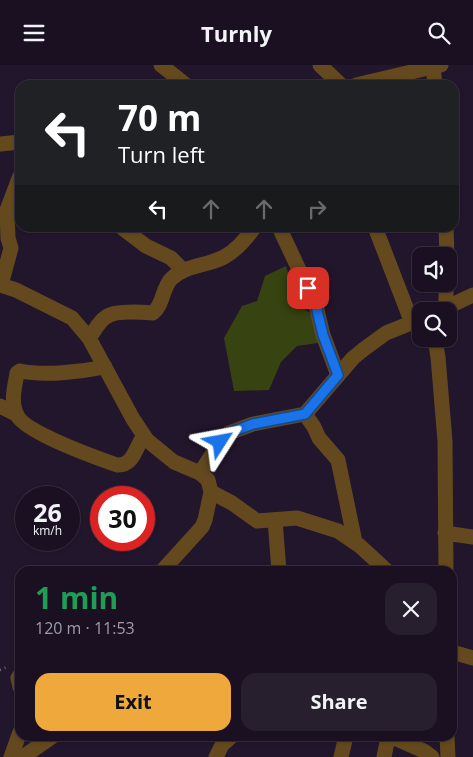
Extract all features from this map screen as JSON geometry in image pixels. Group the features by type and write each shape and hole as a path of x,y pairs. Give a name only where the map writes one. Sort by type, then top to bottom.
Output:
{"street":[{"path":"161,65 180,80"},
{"path":"320,65 336,80"},
{"path":"377,80 437,66 436,80"},
{"path":"0,144 15,142"},
{"path":"15,192 7,210 8,238 11,248 1,285 16,290 72,318 88,338 144,436 174,462 200,473 209,482 211,493 202,527 167,566"},
{"path":"128,232 146,246 171,258 183,270"},
{"path":"88,338 104,318 110,315 127,312 153,313 165,287 171,279 183,270 225,256 240,245 251,232"},
{"path":"281,232 316,306 323,335 338,375"},
{"path":"377,232 412,310"},
{"path":"446,232 447,247"},
{"path":"457,303 473,295"},
{"path":"200,473 220,442 229,433 253,424 305,414 353,359 386,333 412,323"},
{"path":"436,347 446,441 446,566"},
{"path":"105,367 53,372 30,373 20,371 17,373 14,389 13,402 16,414 20,420 45,436 117,465 124,465 129,462 144,436"},
{"path":"0,406 16,414"},
{"path":"305,414 314,427 318,438 338,460 355,541"},
{"path":"211,493 232,503 257,521 297,518 338,531 355,541 378,566"},
{"path":"275,520 279,566"},
{"path":"445,533 473,537"},
{"path":"457,654 473,659"},
{"path":"12,757 17,741"},
{"path":"23,757 47,741"},
{"path":"216,757 222,745 226,741"},
{"path":"341,757 345,741"},
{"path":"384,757 388,741"},
{"path":"401,741 424,751 432,757"},
{"path":"428,757 447,757 447,741"}],"green space":[{"path":"286,266 299,306 314,315 318,343 297,346 281,362 269,390 234,391 224,338 242,306 257,301 265,276"}],"route":[{"path":"220,442 229,433 253,424 305,414 338,375 323,335 316,306 308,288"}]}
